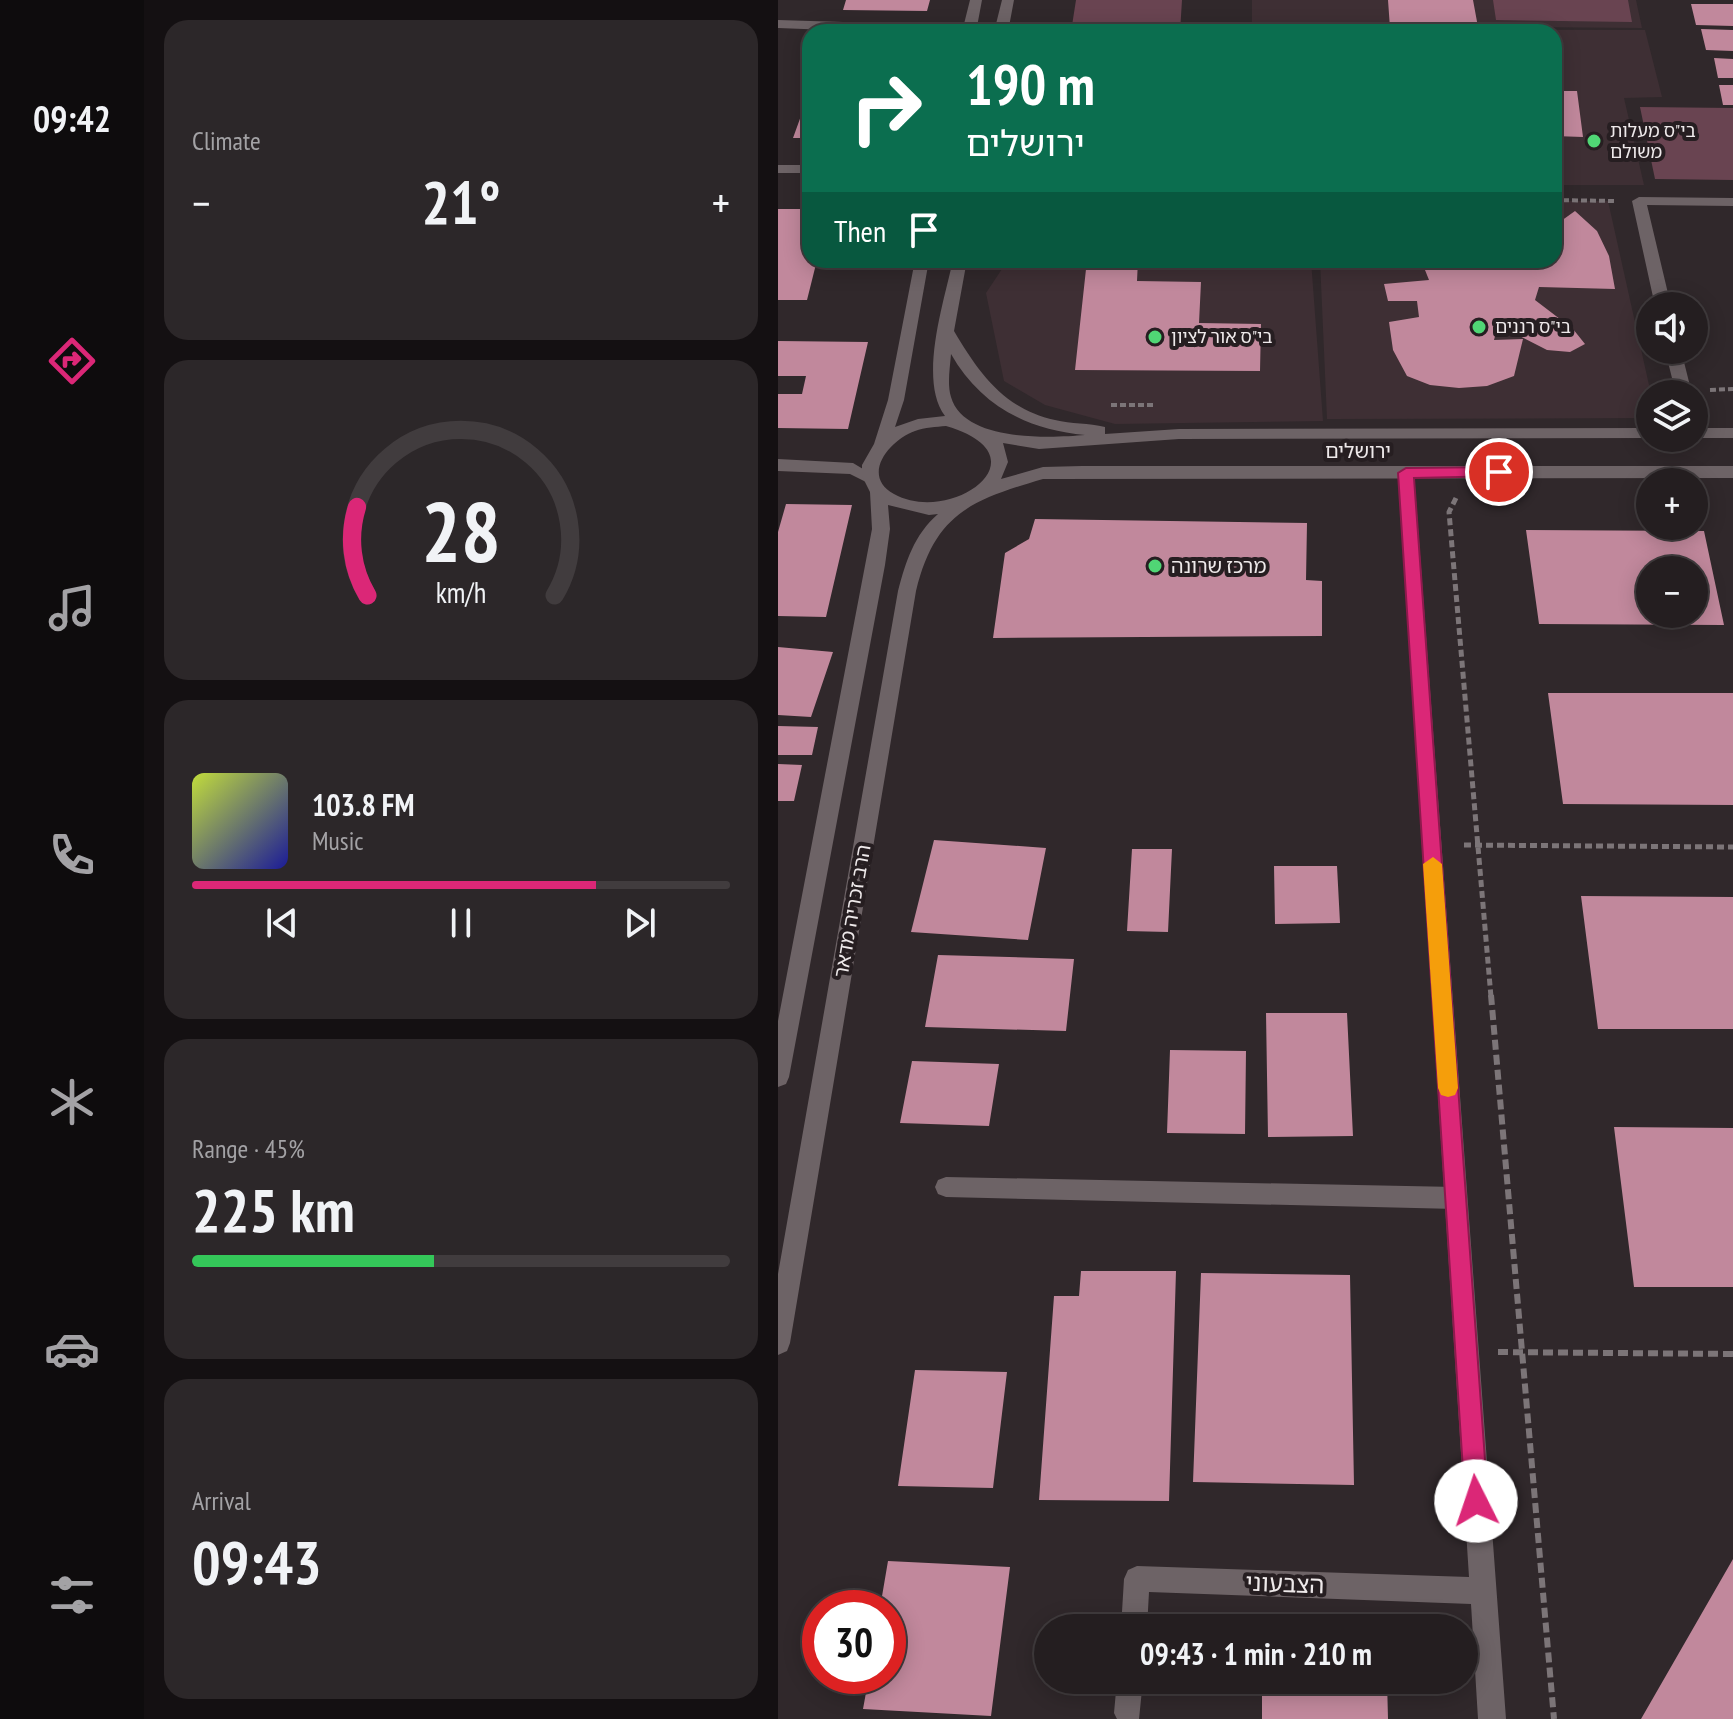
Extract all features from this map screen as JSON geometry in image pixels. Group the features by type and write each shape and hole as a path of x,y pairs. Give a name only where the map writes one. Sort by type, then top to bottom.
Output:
{"street":[{"path":"971,24 976,0"},
{"path":"1003,24 1008,0"},
{"path":"778,24 802,25"},
{"path":"778,169 802,169"},
{"path":"1660,292 1639,201 1733,202"},
{"path":"874,485 869,466 882,443 896,400 921,268"},
{"path":"959,268 941,372 941,397 948,410 963,424"},
{"path":"948,334 963,365 984,392 1017,412 1085,430 1179,434"},
{"path":"778,465 853,469 908,507 938,508 976,496 996,478 1001,465 993,440 963,424 937,422 910,426 882,443"},
{"name":"ירושלים","path":"981,431 1039,444 1179,434 1636,433"},
{"path":"1708,433 1733,433"},
{"name":"ירושלים","path":"976,496 1043,473 1733,472"},
{"path":"1406,473 1492,1719"},
{"name":"הרב זכריה מדאר","path":"778,1077 876,565 881,529 874,485"},
{"name":"הרב זכריה מדאר","path":"778,1343 913,562 932,525 976,496"},
{"path":"946,1187 1456,1198"},
{"name":"הצבעוני","path":"1135,1614 1137,1579 1483,1591"},
{"path":"1128,1713 1129,1694"}],"path":[{"path":"1562,200 1639,201"},
{"path":"1469,472 1449,512 1554,1719"},
{"path":"1431,845 1733,847"},
{"path":"1466,1352 1733,1354"}],"shaded area":[{"path":"1076,0 1182,0 1180,24 1072,24"},
{"path":"1252,0 1636,0 1642,28 1562,27 1562,24 1252,24"},
{"path":"1493,0 1628,0 1632,22 1496,20"},
{"name":"בי\"ס מעלות משולם","path":"1562,30 1645,30 1662,97 1624,98 1644,185 1562,185"},
{"path":"1640,107 1733,108 1733,180 1655,179"},
{"name":"בי\"ס רננים","path":"1562,201 1608,201 1636,327 1636,364 1644,364 1648,380 1636,380 1636,418 1327,419 1320,268 1562,268"},
{"name":"בי\"ס אור לציון","path":"1003,268 1312,268 1323,421 1115,424 1045,405 1004,381 986,293"}],"building":[{"path":"846,0 930,0 927,11 843,10"},
{"path":"1388,0 1473,0 1477,24 1390,24"},
{"path":"1691,4 1733,4 1733,26 1696,25"},
{"path":"1701,29 1733,30 1733,51 1706,50"},
{"path":"1714,58 1733,59 1733,78 1718,78"},
{"path":"1719,85 1733,85 1733,105 1723,105"},
{"path":"1562,91 1577,91 1583,137 1562,136"},
{"path":"802,113 802,138 793,138"},
{"path":"778,209 802,209 802,268 815,268 807,300 778,300"},
{"name":"בי\"ס רננים","path":"1575,211 1597,231 1609,256 1615,289 1539,287 1535,300 1573,329 1585,344 1570,352 1547,350 1498,325 1494,340 1523,339 1514,376 1487,386 1459,388 1430,385 1407,376 1393,350 1389,322 1419,317 1417,301 1388,301 1384,284 1429,280 1424,268 1562,268 1562,220"},
{"name":"בי\"ס אור לציון","path":"1086,268 1138,268 1137,281 1201,282 1199,323 1261,324 1260,371 1075,370"},
{"path":"778,341 868,342 848,429 778,428 778,394 802,394 806,376 778,376"},
{"path":"786,504 852,505 826,617 778,616 778,532"},
{"name":"מרכז שרונה","path":"1035,519 1307,523 1306,580 1322,581 1322,636 993,638 1005,553 1029,539"},
{"path":"1526,530 1636,531 1636,540 1706,540 1724,625 1708,625 1708,556 1636,556 1636,625 1539,624"},
{"path":"778,647 833,652 811,717 778,715"},
{"path":"1548,693 1733,693 1733,805 1563,804"},
{"path":"778,726 818,727 812,755 778,755"},
{"path":"778,764 802,765 794,801 778,801"},
{"path":"934,840 1046,848 1028,940 911,932"},
{"path":"1132,849 1172,849 1168,932 1127,931"},
{"path":"1274,866 1337,866 1340,923 1275,924"},
{"path":"1581,896 1733,897 1733,1029 1598,1029"},
{"path":"938,955 1074,959 1066,1031 925,1027"},
{"path":"1266,1013 1347,1013 1353,1136 1268,1137"},
{"path":"1170,1050 1246,1051 1245,1134 1167,1133"},
{"path":"912,1061 999,1064 989,1126 900,1123"},
{"path":"1614,1127 1733,1128 1733,1287 1634,1287"},
{"path":"1081,1271 1176,1271 1169,1501 1039,1500 1054,1296 1079,1296"},
{"path":"1201,1273 1350,1275 1354,1485 1193,1482"},
{"path":"915,1370 1007,1372 993,1488 898,1486"},
{"path":"1733,1559 1733,1719 1641,1719"},
{"path":"888,1561 1010,1567 991,1716 863,1709 866,1694 906,1694 906,1590 883,1590"},
{"path":"1262,1694 1387,1694 1388,1719 1262,1719"}],"slow traffic":[{"path":"1433,864 1448,1088"}],"place":[{"name":"בי\"ס מעלות משולם","path":"1594,141"},
{"name":"בי\"ס רננים","path":"1479,327"},
{"name":"בי\"ס אור לציון","path":"1155,337"},
{"name":"מרכז שרונה","path":"1155,566"}],"route":[{"path":"1476,1501 1406,473 1499,472"}]}
